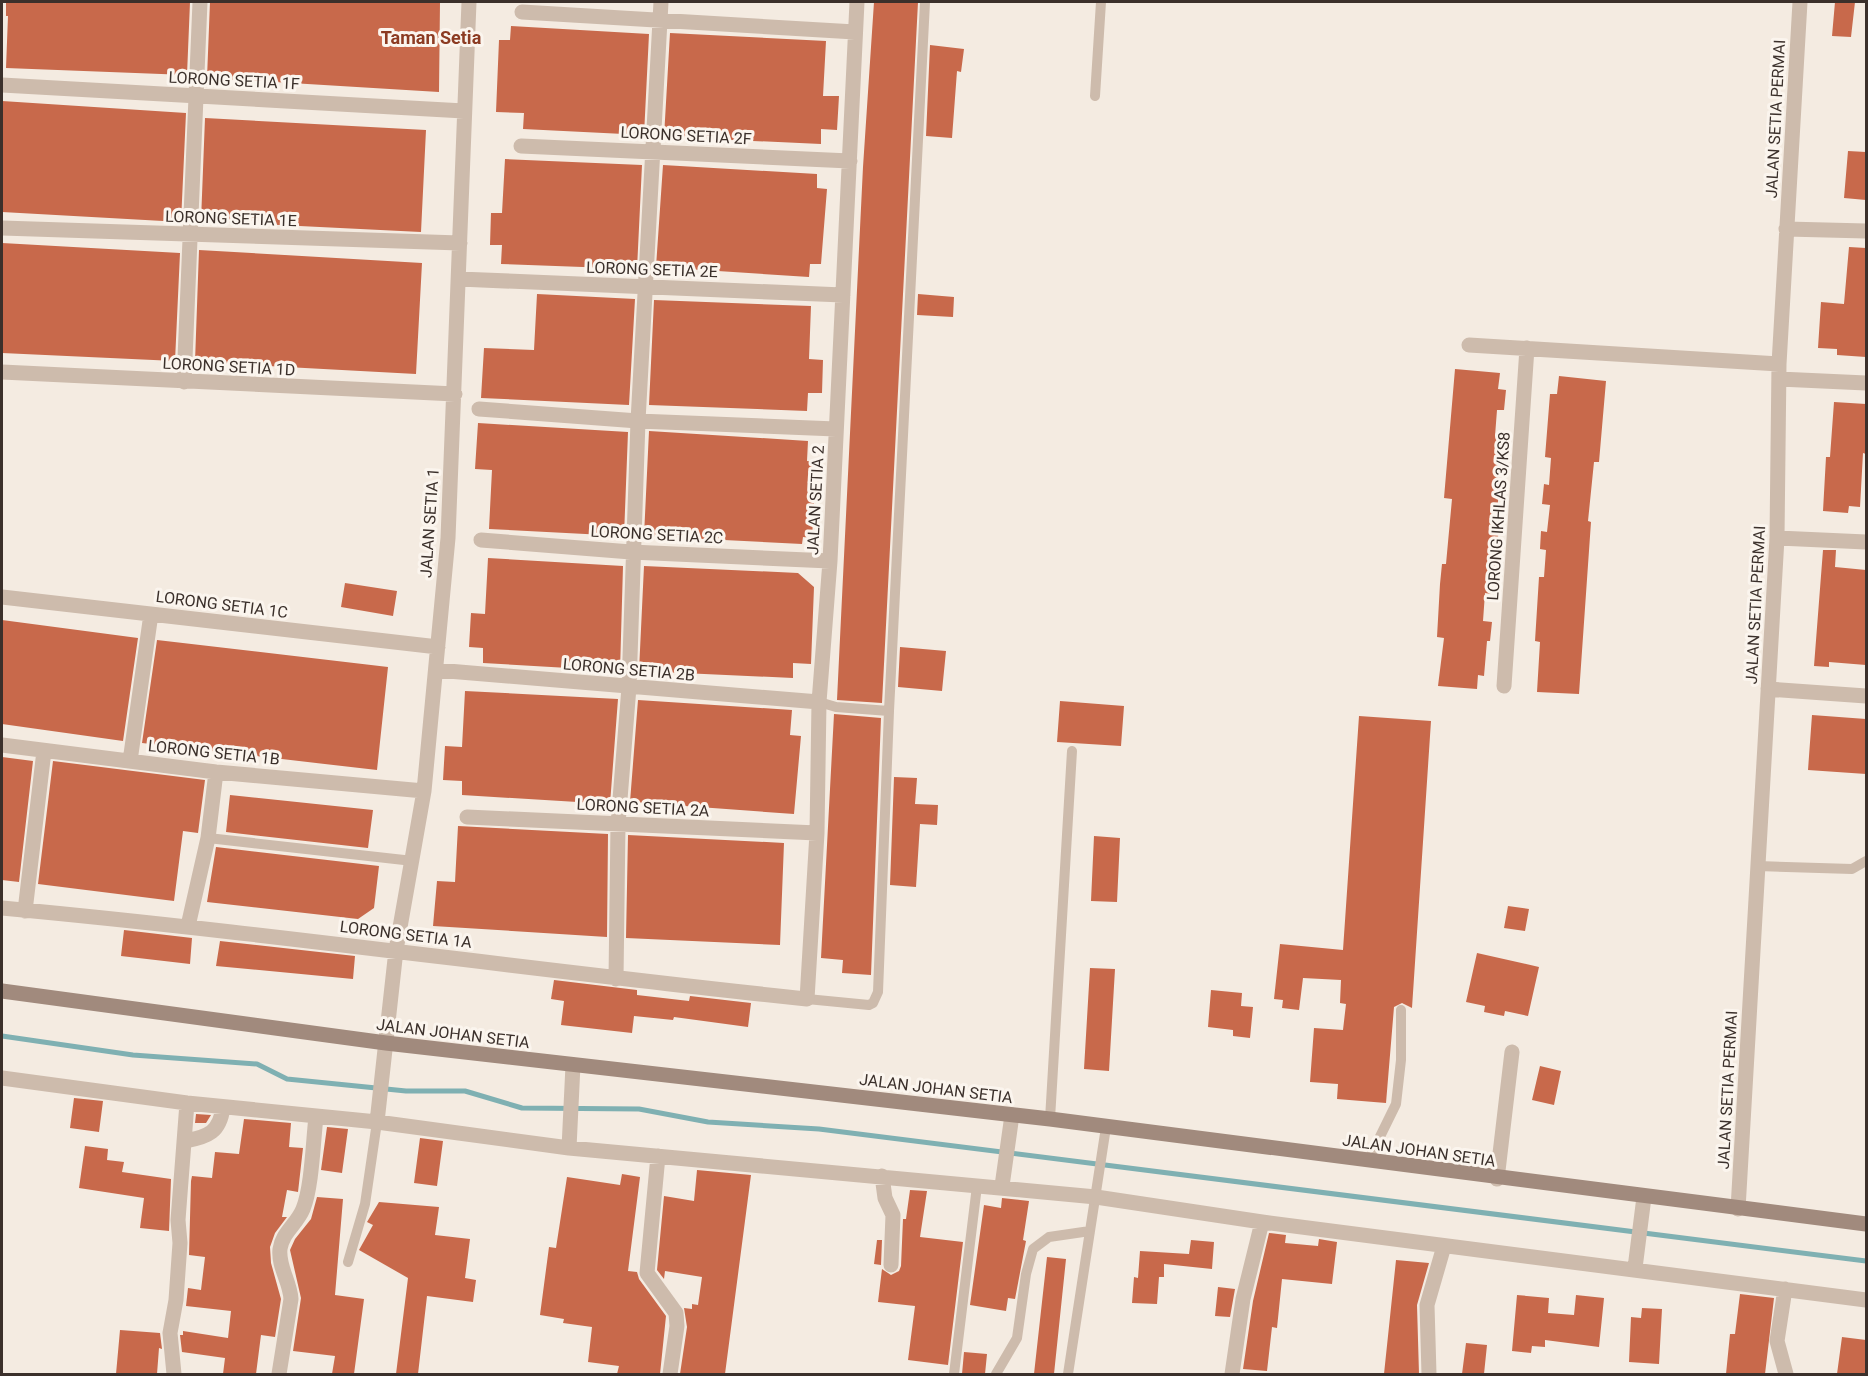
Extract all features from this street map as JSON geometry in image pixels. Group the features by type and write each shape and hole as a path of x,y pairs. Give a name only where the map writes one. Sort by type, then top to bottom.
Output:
{"main road":[{"name":"JALAN JOHAN SETIA","path":"2,991 386,1043 1050,1119 1497,1179 1866,1224"}],"street":[{"path":"184,382 200,2"},
{"name":"JALAN SETIA 1","path":"377,1118 396,950 424,791 448,538 469,2"},
{"path":"616,979 618,824 629,687 631,552 662,2"},
{"name":"JALAN SETIA 2","path":"807,999 817,833 819,702 830,561 857,2"},
{"name":"JALAN SETIA PERMAI","path":"1738,1209 1777,538 1779,372 1800,2"},
{"path":"522,12 855,32"},
{"name":"LORONG SETIA 1F","path":"2,86 464,111"},
{"name":"LORONG SETIA 2F","path":"521,146 850,161"},
{"name":"LORONG SETIA 1E","path":"2,228 460,243"},
{"path":"1786,229 1866,231"},
{"name":"LORONG SETIA 2E","path":"459,279 843,295"},
{"path":"1469,345 1527,348 1779,372 1866,383"},
{"name":"LORONG IKHLAS 3/KS8","path":"1504,686 1527,348"},
{"name":"LORONG SETIA 1D","path":"2,372 455,394"},
{"path":"479,409 638,421 836,429"},
{"path":"1777,538 1866,542"},
{"name":"LORONG SETIA 2C","path":"481,540 631,552 830,561"},
{"name":"LORONG SETIA 1C","path":"2,597 438,647"},
{"path":"130,761 150,614"},
{"name":"LORONG SETIA 2B","path":"436,670 819,702"},
{"path":"1768,689 1866,696"},
{"name":"LORONG SETIA 1B","path":"2,745 216,772 424,791"},
{"path":"25,910 44,751"},
{"path":"188,926 208,838 216,772"},
{"name":"LORONG SETIA 2A","path":"467,817 817,833"},
{"name":"LORONG SETIA 1A","path":"2,908 188,926 616,979 807,999"},
{"path":"1497,1179 1512,1052"},
{"path":"569,1142 573,1065"},
{"path":"2,1078 187,1103 316,1117 377,1118 569,1142 658,1156 977,1186 1002,1180 1262,1222 1444,1246 1635,1264 1866,1300"},
{"path":"174,1374 170,1332 176,1300 180,1243 178,1220 187,1103"},
{"path":"185,1141 202,1138 214,1132 221,1120 223,1107"},
{"path":"1002,1180 1012,1115"},
{"path":"279,1374 291,1299 290,1287 280,1260 280,1247 284,1236 303,1209 316,1117"},
{"path":"658,1156 647,1273 676,1313 677,1326 670,1374"},
{"path":"882,1176 885,1198 893,1215 891,1265"},
{"path":"1635,1264 1644,1197"},
{"path":"1232,1374 1243,1299 1262,1222"},
{"path":"1429,1374 1427,1305 1444,1246"},
{"path":"1785,1289 1777,1341 1786,1374"}],"lane":[{"path":"807,999 869,1005 877,998 889,711 925,2"},
{"path":"1095,96 1101,2"},
{"path":"819,702 889,711"},
{"path":"1050,1119 1072,751"},
{"path":"208,838 412,861"},
{"path":"1758,866 1852,870 1866,861"},
{"path":"1368,1161 1396,1104 1401,1060 1401,1010"},
{"path":"348,1262 365,1204 377,1118"},
{"path":"1068,1374 1106,1127"},
{"path":"954,1374 977,1186"},
{"path":"996,1374 1017,1338 1026,1274 1033,1249 1049,1237 1090,1231"}],"building":[{"path":"6,2 190,2 187,75 6,68 8,16 6,16"},
{"path":"210,2 440,2 439,92 207,78"},
{"path":"874,2 918,2 882,703 837,700 863,167"},
{"path":"1835,2 1855,2 1851,37 1832,36"},
{"path":"511,26 649,34 644,135 523,129 524,113 496,112 499,40 510,40"},
{"path":"670,33 826,41 823,96 839,96 837,130 821,129 821,144 664,137"},
{"path":"930,45 964,49 961,72 957,71 952,138 926,136"},
{"path":"2,101 186,113 181,222 2,212"},
{"path":"205,118 426,130 421,232 201,221"},
{"path":"1848,151 1866,152 1866,200 1844,198"},
{"path":"505,159 642,165 637,269 501,264 502,245 490,245 491,213 502,213"},
{"path":"663,165 817,174 817,188 827,189 821,264 810,264 809,277 656,267"},
{"path":"2,243 180,253 175,361 2,353"},
{"path":"1849,247 1866,248 1866,357 1837,355 1837,349 1818,348 1821,302 1844,304"},
{"path":"199,250 422,263 416,374 195,362"},
{"path":"537,294 635,299 629,405 481,398 484,348 534,350"},
{"path":"918,294 954,297 953,317 917,315"},
{"path":"654,300 811,306 809,359 823,360 822,393 808,393 807,411 649,405"},
{"path":"1455,369 1500,373 1498,389 1506,390 1504,410 1497,410 1495,436 1503,437 1496,527 1499,528 1492,594 1485,593 1483,621 1492,622 1490,641 1487,641 1484,676 1478,675 1477,689 1438,686 1444,638 1437,637 1440,584 1442,564 1446,564 1452,499 1444,498"},
{"path":"1559,376 1606,381 1599,462 1594,462 1588,521 1591,522 1579,694 1537,692 1540,642 1535,641 1539,577 1544,577 1546,550 1540,549 1541,531 1547,532 1550,505 1542,504 1544,484 1549,485 1551,458 1545,457 1550,394 1557,394"},
{"path":"1834,402 1866,404 1866,454 1863,453 1860,507 1849,506 1848,513 1823,511 1826,457 1830,457"},
{"path":"478,423 628,432 624,536 489,529 492,470 475,469"},
{"path":"649,431 808,441 807,461 820,462 818,486 815,486 812,538 803,537 802,544 644,536"},
{"path":"1823,550 1836,550 1835,567 1866,570 1866,665 1829,662 1829,667 1814,666"},
{"path":"488,558 623,566 620,671 483,663 483,648 469,647 471,613 485,614"},
{"path":"644,566 798,573 814,587 811,664 793,663 793,678 639,671"},
{"path":"345,583 397,591 393,616 341,607"},
{"path":"2,620 138,638 123,741 2,724"},
{"path":"157,640 388,667 377,770 142,743"},
{"path":"900,647 946,651 942,691 898,687"},
{"path":"465,691 618,699 610,804 462,795 462,781 443,780 445,746 462,747"},
{"path":"638,700 792,710 790,735 801,736 794,814 630,802"},
{"path":"1060,701 1124,706 1121,746 1057,742"},
{"path":"834,714 881,718 871,975 842,973 843,960 821,958"},
{"path":"1812,715 1866,719 1866,774 1808,770"},
{"path":"1359,716 1431,721 1412,1008 1402,1003 1394,1007 1386,1103 1337,1099 1338,1084 1310,1082 1314,1028 1343,1030 1346,1004 1340,1003 1341,980 1303,978 1299,1010 1282,1008 1283,1000 1274,999 1280,944 1343,950"},
{"path":"2,757 33,761 19,882 2,880"},
{"path":"53,761 205,780 198,833 183,831 174,901 38,884"},
{"path":"894,777 917,778 915,804 938,805 937,825 920,824 916,887 890,885"},
{"path":"230,795 373,810 368,848 226,832"},
{"path":"458,826 608,834 607,937 433,926 437,881 455,882"},
{"path":"628,835 784,843 780,945 626,938"},
{"path":"1094,836 1120,838 1117,902 1091,901"},
{"path":"216,847 379,866 374,908 358,919 207,902"},
{"path":"1508,906 1529,909 1525,931 1504,928"},
{"path":"124,930 192,938 190,964 121,956"},
{"path":"220,941 355,956 353,979 216,966"},
{"path":"1477,953 1539,967 1528,1016 1505,1011 1504,1016 1484,1012 1485,1006 1466,1002"},
{"path":"1090,968 1115,969 1109,1071 1084,1069"},
{"path":"554,980 637,990 637,995 689,1001 690,996 751,1003 748,1027 674,1017 673,1020 634,1016 632,1033 561,1025 564,1001 551,999"},
{"path":"1211,990 1242,993 1241,1006 1253,1007 1250,1038 1233,1036 1233,1030 1208,1027"},
{"path":"1540,1066 1561,1071 1554,1105 1532,1100"},
{"path":"74,1098 103,1101 99,1132 70,1128"},
{"path":"196,1114 211,1115 206,1123 195,1123"},
{"path":"244,1119 291,1123 289,1147 303,1148 298,1192 287,1190 282,1217 287,1217 275,1233 270,1247 271,1263 281,1299 275,1337 261,1335 256,1374 223,1374 225,1358 182,1352 180,1335 183,1335 183,1331 228,1338 231,1311 186,1306 188,1288 201,1290 205,1257 189,1255 191,1181 192,1176 212,1178 215,1152 239,1154"},
{"path":"327,1127 348,1129 342,1173 321,1170"},
{"path":"420,1138 443,1141 437,1186 414,1183"},
{"path":"85,1146 108,1149 107,1160 124,1162 122,1172 171,1179 169,1231 140,1228 144,1198 79,1188"},
{"path":"697,1170 751,1175 725,1374 680,1374 687,1327 684,1308 692,1309 692,1304 698,1305 702,1277 665,1271 664,1279 657,1270 664,1196 694,1201"},
{"path":"622,1174 640,1177 628,1271 637,1272 639,1279 666,1316 660,1374 617,1374 619,1366 588,1362 592,1327 563,1323 564,1319 540,1315 549,1247 556,1248 567,1177 620,1185"},
{"path":"910,1190 927,1191 920,1237 963,1242 948,1365 908,1360 915,1306 878,1302 882,1269 891,1275 899,1271 901,1266 903,1219 906,1219"},
{"path":"317,1197 343,1199 335,1295 364,1299 354,1374 332,1374 335,1356 293,1351 301,1298 290,1250 295,1239 311,1219"},
{"path":"1002,1198 1029,1201 1023,1240 1026,1241 1015,1299 1008,1298 1006,1311 970,1305 984,1205 1001,1208"},
{"path":"379,1202 439,1207 435,1235 470,1239 465,1278 476,1280 473,1302 427,1296 418,1374 396,1374 408,1278 359,1250 373,1225 367,1222"},
{"path":"1269,1233 1286,1235 1285,1243 1318,1246 1319,1239 1337,1242 1332,1284 1282,1279 1277,1328 1272,1327 1267,1371 1243,1369 1253,1301"},
{"path":"877,1240 882,1240 881,1265 874,1264"},
{"path":"1191,1240 1214,1242 1212,1269 1164,1264 1164,1277 1159,1277 1157,1304 1132,1303 1134,1277 1138,1278 1140,1251 1189,1254"},
{"path":"1047,1257 1066,1259 1054,1374 1034,1374"},
{"path":"1396,1260 1429,1263 1417,1305 1419,1374 1384,1374"},
{"path":"1218,1287 1235,1289 1230,1317 1215,1316"},
{"path":"1740,1294 1774,1298 1765,1374 1726,1374 1730,1334 1735,1334"},
{"path":"1517,1295 1549,1298 1548,1313 1574,1315 1576,1295 1604,1298 1599,1347 1545,1340 1545,1347 1532,1346 1531,1353 1512,1351"},
{"path":"1642,1308 1662,1309 1659,1364 1629,1362 1631,1317 1641,1318"},
{"path":"120,1330 160,1333 162,1349 159,1348 157,1374 116,1374"},
{"path":"1842,1337 1866,1340 1866,1374 1837,1374"},
{"path":"1466,1343 1487,1345 1484,1374 1462,1374"},
{"path":"964,1352 987,1354 985,1374 962,1374"}],"waterway":[{"path":"2,1036 133,1055 257,1064 287,1079 406,1091 465,1091 522,1108 639,1109 708,1122 819,1129 1866,1261"}],"district":[{"name":"Taman Setia","path":"431,38"}]}
